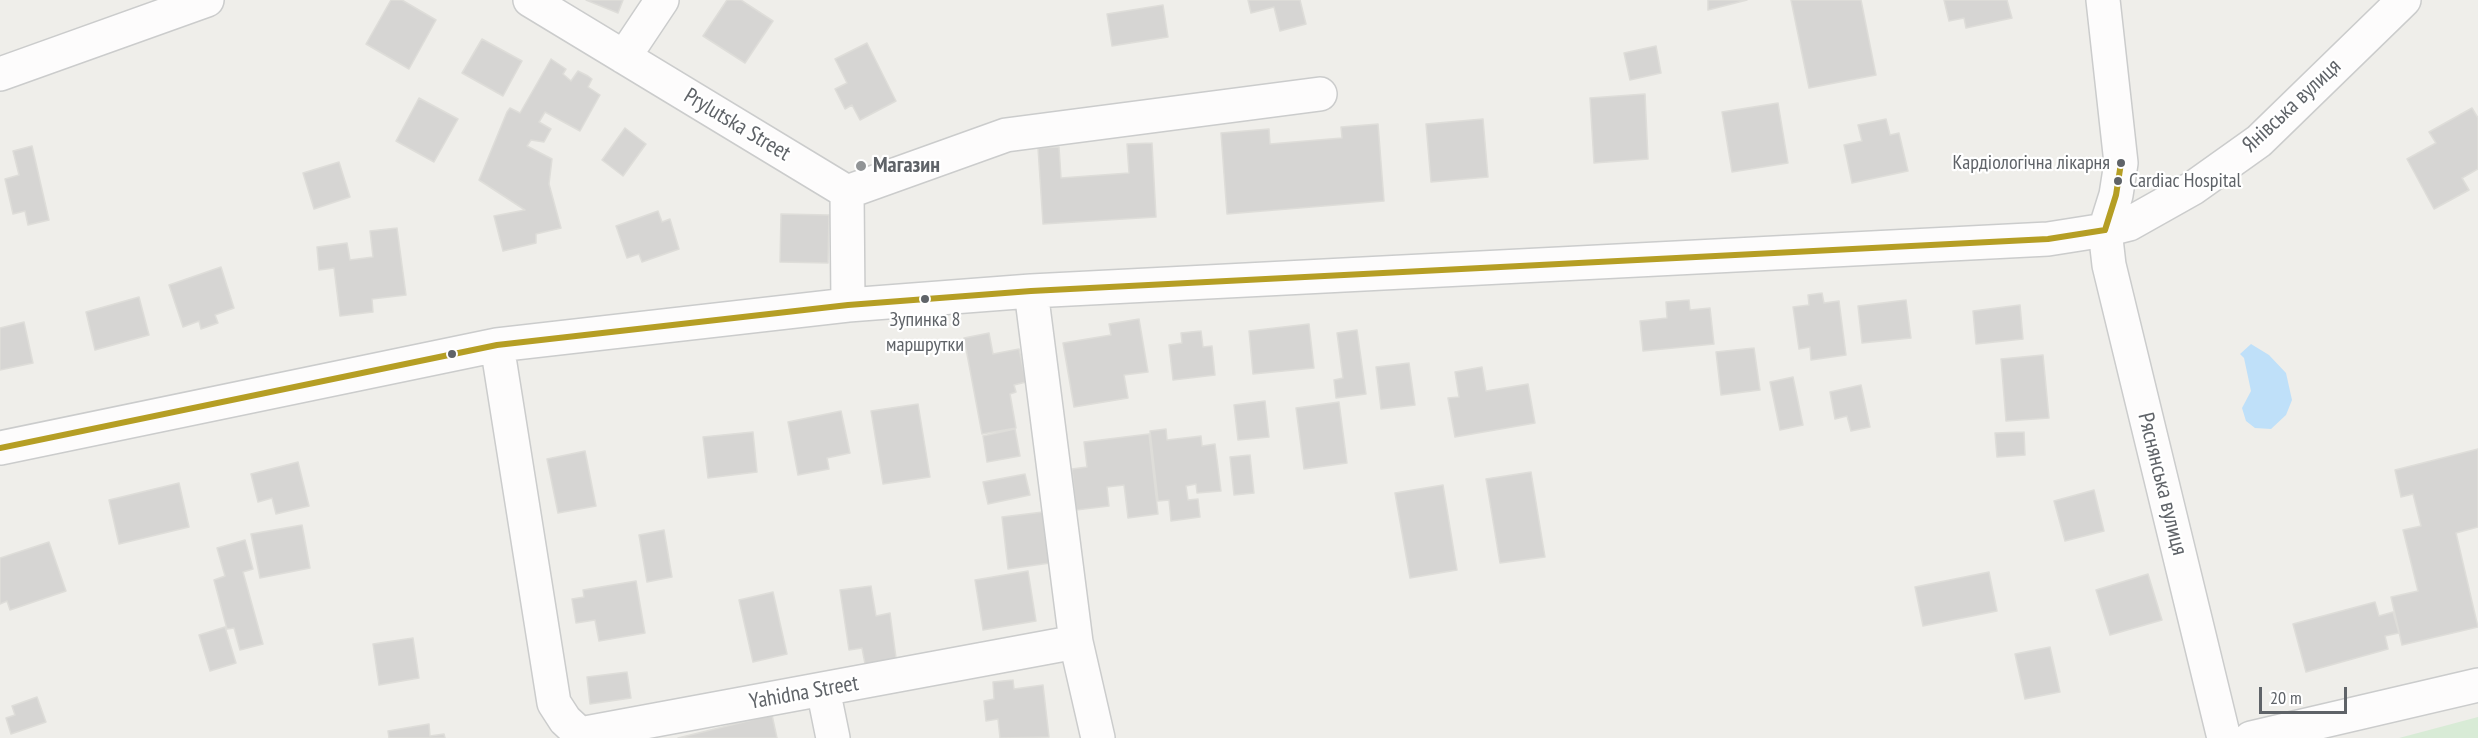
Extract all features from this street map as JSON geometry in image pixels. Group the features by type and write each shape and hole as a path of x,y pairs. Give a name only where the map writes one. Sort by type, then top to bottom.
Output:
{"street":[{"path":"0,74 207,0"},
{"name":"Prylutska Street","path":"530,0 847,192"},
{"path":"624,57 662,0"},
{"path":"2103,0 2121,163 2116,195 2105,230"},
{"name":"Янівська вулиця","path":"0,448 497,345 848,305 1031,291 2024,240 2105,230 2129,224 2193,188 2259,141 2404,0"},
{"path":"848,305 847,192 1006,135 1320,94"},
{"name":"Ряснянська вулиця","path":"2105,230 2109,265 2224,738"},
{"path":"1031,291 1076,642 1098,738"},
{"name":"Yahidna Street","path":"497,345 554,703 565,720 580,734 1076,642"},
{"path":"2252,738 2478,685"},
{"path":"823,689 833,738"}],"green space":[{"path":"2478,717 2478,738 2399,738"}],"water":[{"path":"2251,344 2269,355 2286,373 2292,400 2286,415 2271,429 2255,428 2246,421 2242,408 2251,391 2244,358 2240,354"}],"building":[{"path":"391,0 402,0 436,20 409,69 366,44"},
{"path":"586,0 623,0 618,13"},
{"path":"727,0 741,0 773,21 745,63 703,36"},
{"path":"1248,0 1300,0 1306,24 1280,31 1274,7 1251,13"},
{"path":"1708,0 1747,0 1708,10"},
{"path":"1791,0 1861,0 1876,75 1809,88"},
{"path":"1944,0 2007,0 2012,18 1966,28 1964,18 1949,21"},
{"path":"1163,5 1168,37 1112,46 1107,14"},
{"path":"482,39 522,61 503,96 462,73"},
{"path":"867,43 896,101 860,120 852,105 845,109 835,89 847,83 835,59"},
{"path":"1656,46 1661,73 1630,80 1624,53"},
{"path":"551,59 566,69 563,74 571,81 578,71 588,76 592,79 588,87 600,95 580,131 545,112 539,122 551,129 544,142 531,140 527,146 552,159 549,184 561,228 536,234 536,243 503,251 494,216 525,210 479,180 507,112 510,108 520,113"},
{"path":"1645,94 1648,159 1594,163 1590,98"},
{"path":"419,98 458,119 434,162 396,141"},
{"path":"1778,103 1788,163 1732,172 1722,112"},
{"path":"2472,108 2478,118 2478,169 2462,178 2469,190 2434,209 2407,159 2436,143 2429,132"},
{"path":"1483,119 1488,177 1431,182 1426,124"},
{"path":"1886,119 1890,135 1899,133 1908,171 1852,183 1844,145 1862,141 1858,125"},
{"path":"1378,124 1384,201 1227,214 1221,133 1269,129 1270,144 1342,138 1341,127"},
{"path":"625,128 646,144 623,176 602,160"},
{"path":"1152,143 1156,217 1043,224 1038,148 1059,147 1061,178 1129,173 1127,144"},
{"path":"32,146 49,220 28,225 25,211 13,214 5,179 19,175 13,151"},
{"path":"339,162 350,197 314,209 303,173"},
{"path":"658,211 662,222 670,219 679,249 642,262 639,254 627,258 616,226"},
{"path":"781,214 829,215 828,263 780,262"},
{"path":"397,228 406,295 372,299 373,312 340,316 334,268 319,270 317,247 347,243 350,260 373,257 370,231"},
{"path":"221,267 234,308 215,315 218,323 201,329 199,321 183,327 169,285"},
{"path":"1822,293 1824,303 1839,301 1846,355 1811,360 1810,347 1799,349 1793,307 1809,305 1808,295"},
{"path":"139,297 149,335 95,350 86,312"},
{"path":"1689,300 1690,310 1710,308 1714,344 1643,351 1640,321 1667,318 1666,302"},
{"path":"1906,300 1911,338 1862,343 1858,306"},
{"path":"2020,305 2023,339 1976,344 1973,311"},
{"path":"1139,319 1148,372 1124,375 1128,398 1074,407 1063,343 1111,335 1109,324"},
{"path":"24,322 33,363 0,370 0,328"},
{"path":"1309,324 1314,368 1253,374 1249,331"},
{"path":"1357,330 1366,394 1336,398 1334,380 1343,378 1337,333"},
{"path":"1201,331 1203,347 1212,346 1215,375 1173,380 1169,345 1182,343 1181,333"},
{"path":"989,333 993,354 1019,349 1026,382 1014,385 1016,392 1010,394 1016,428 982,434 964,338"},
{"path":"1754,348 1760,390 1721,395 1716,352"},
{"path":"2043,355 2049,418 2006,421 2001,359"},
{"path":"1409,363 1415,405 1381,409 1376,367"},
{"path":"1482,367 1486,391 1528,384 1535,423 1455,437 1448,398 1459,397 1455,372"},
{"path":"1793,377 1803,425 1780,430 1770,382"},
{"path":"1861,385 1870,427 1851,431 1847,416 1835,419 1830,392"},
{"path":"1265,401 1269,437 1238,440 1234,405"},
{"path":"1339,402 1347,463 1304,469 1296,408"},
{"path":"918,404 930,477 883,484 871,411"},
{"path":"841,411 850,453 827,458 829,469 798,475 788,422"},
{"path":"1015,429 1020,456 987,462 983,436"},
{"path":"1166,429 1167,440 1201,436 1202,446 1215,444 1221,491 1197,493 1196,484 1186,486 1188,500 1198,499 1200,517 1171,521 1169,500 1158,501 1150,431"},
{"path":"753,432 757,472 708,478 703,437"},
{"path":"2024,432 2025,455 1997,457 1995,433"},
{"path":"1149,434 1158,514 1128,518 1124,485 1107,487 1109,506 1076,510 1072,469 1087,467 1084,442"},
{"path":"2478,449 2478,527 2456,533 2478,627 2402,645 2391,597 2418,591 2403,530 2421,526 2413,494 2401,497 2395,470"},
{"path":"585,451 596,506 558,513 547,459"},
{"path":"1250,455 1254,493 1234,495 1230,457"},
{"path":"298,462 309,506 276,514 272,498 258,502 251,474"},
{"path":"1531,472 1545,557 1500,563 1486,479"},
{"path":"1025,474 1030,495 988,504 983,482"},
{"path":"179,483 189,527 119,544 109,500"},
{"path":"1443,485 1457,570 1410,578 1395,493"},
{"path":"2094,490 2104,531 2065,541 2054,501"},
{"path":"1043,512 1050,563 1008,569 1002,517"},
{"path":"302,525 310,568 260,578 251,534"},
{"path":"664,530 672,577 647,582 639,535"},
{"path":"245,540 253,569 243,572 263,644 240,650 234,628 227,629 214,580 225,576 217,548"},
{"path":"49,542 66,591 10,610 7,601 0,604 0,558"},
{"path":"1028,571 1036,621 983,630 975,580"},
{"path":"1989,572 1997,611 1923,626 1915,587"},
{"path":"2148,574 2162,620 2110,635 2096,590"},
{"path":"636,581 645,633 599,641 595,620 576,623 572,599 584,597 583,590"},
{"path":"871,586 876,616 890,613 897,665 866,669 862,648 849,650 840,590"},
{"path":"773,592 787,654 753,662 739,600"},
{"path":"2375,602 2379,616 2393,612 2399,633 2385,636 2388,649 2306,672 2293,624"},
{"path":"225,627 236,663 210,671 199,635"},
{"path":"413,638 419,678 379,685 373,644"},
{"path":"2050,647 2060,692 2025,699 2015,654"},
{"path":"627,672 631,698 590,704 587,677"},
{"path":"1013,680 1014,689 1043,685 1049,737 1000,738 998,719 986,721 984,701 994,699 993,682"},
{"path":"37,697 46,722 11,734 6,718 15,715 12,706"},
{"path":"772,715 777,738 678,738"},
{"path":"429,724 430,736 444,734 445,738 389,738 388,731"}],"transit line":[{"path":"2105,230 2116,195 2121,163"},
{"path":"0,448 497,345 848,305 1031,291 2048,239 2105,230"}],"place":[{"name":"Кардіологічна лікарня","path":"2121,163"},
{"name":"Магазин","path":"861,166"},
{"name":"Cardiac Hospital","path":"2118,181"},
{"name":"Зупинка 8 маршрутки","path":"925,299"}]}
